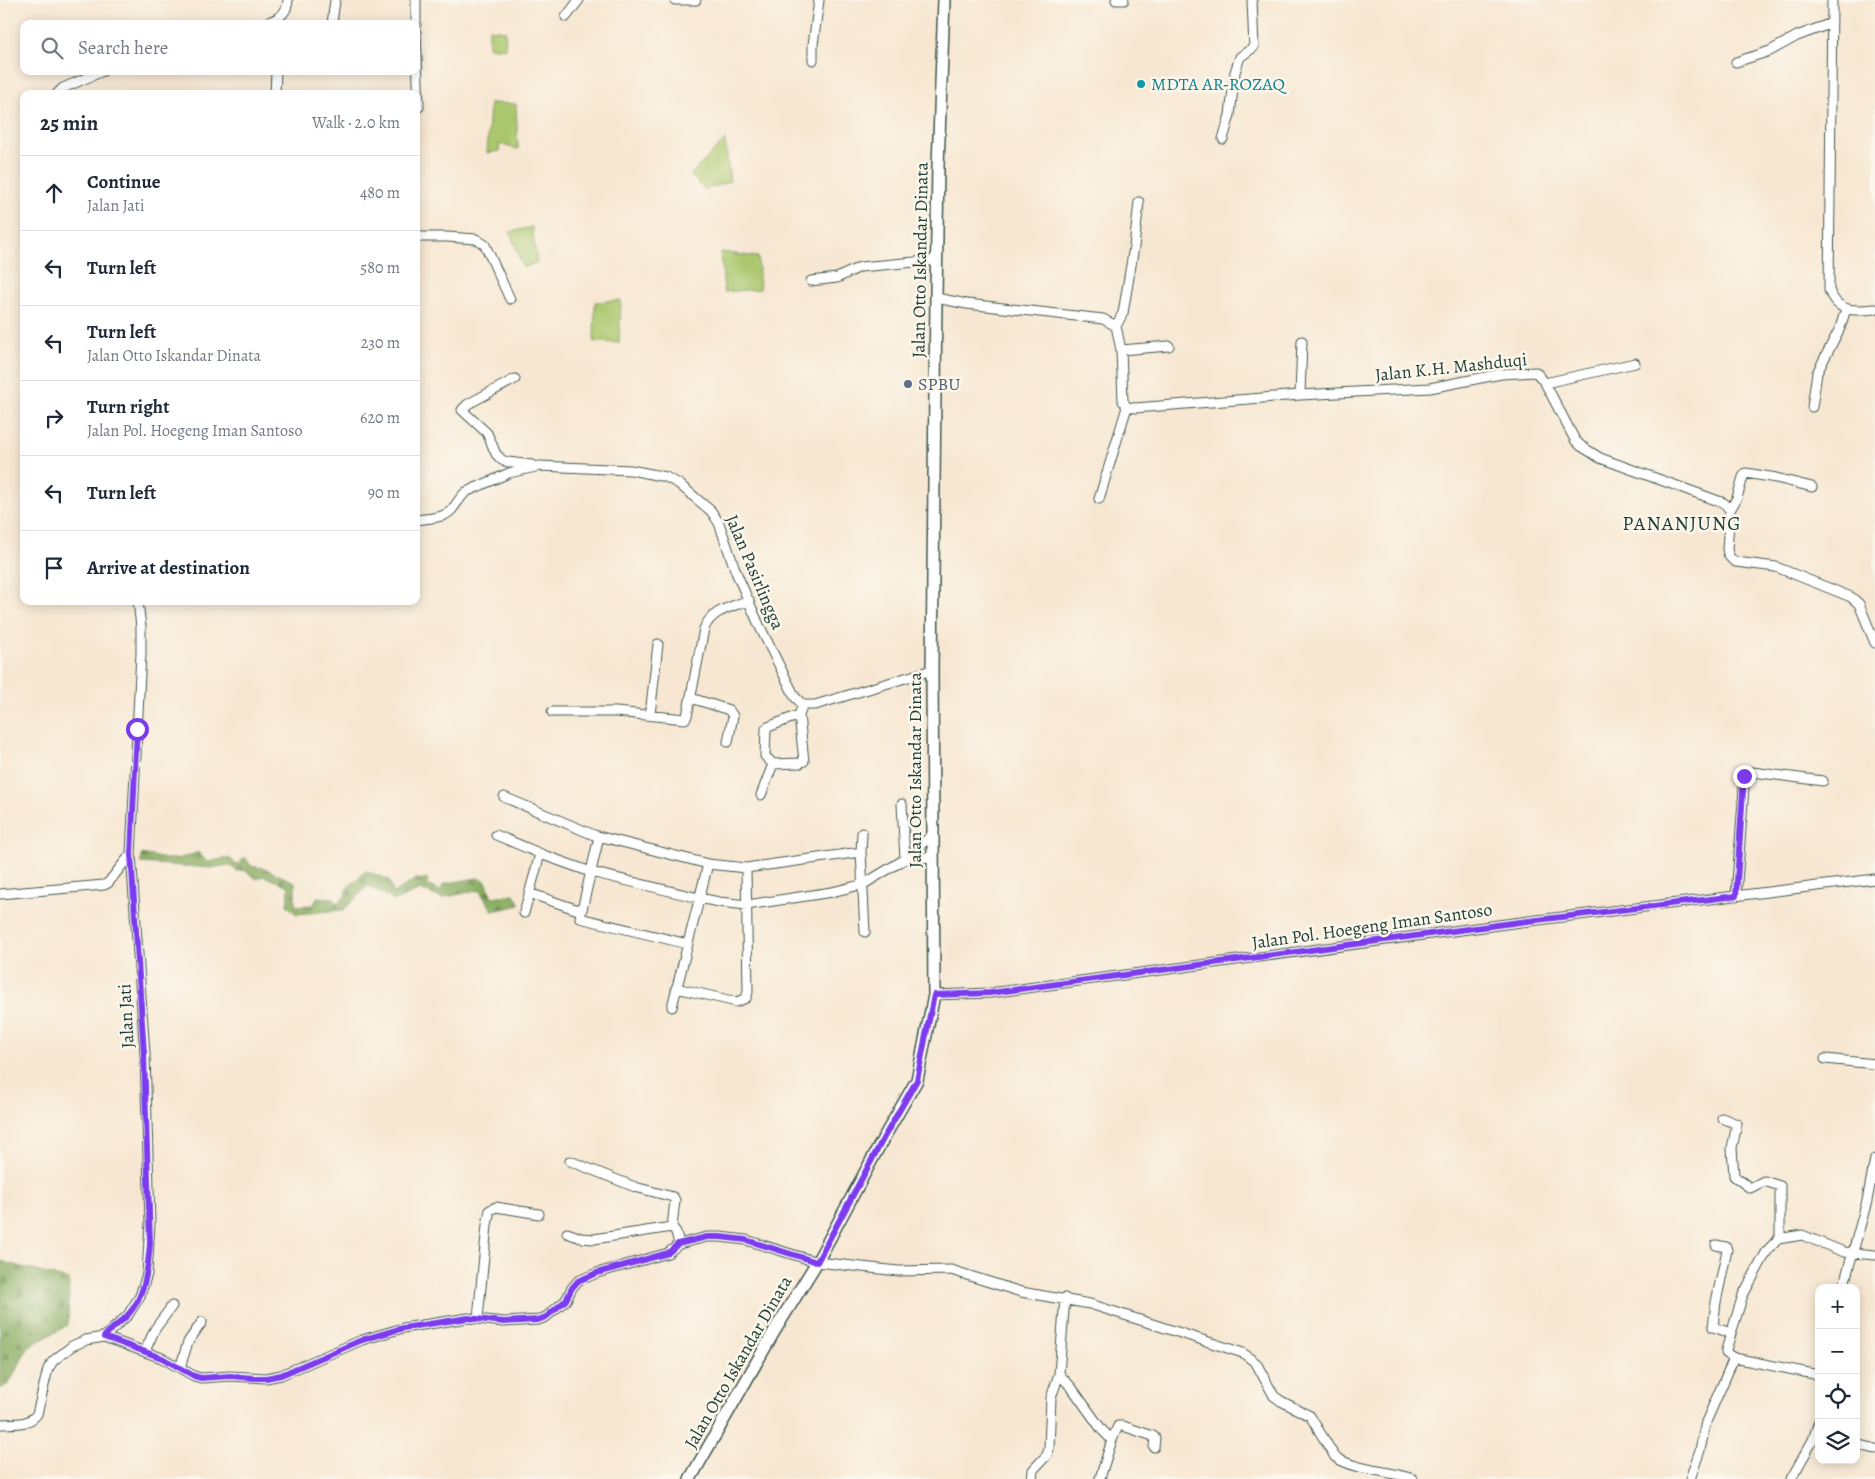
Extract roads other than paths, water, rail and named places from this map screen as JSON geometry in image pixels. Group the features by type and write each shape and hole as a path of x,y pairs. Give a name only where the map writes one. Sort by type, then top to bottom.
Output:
{"main road":[{"name":"Jalan Otto Iskandar Dinata","path":"690,1479 775,1330 817,1262 917,1080 934,995 932,670 938,156 944,0"}],"street":[{"path":"276,20 287,10 288,0"},
{"path":"332,20 335,0"},
{"path":"416,0 416,20"},
{"path":"566,17 579,0"},
{"path":"675,0 696,0"},
{"path":"813,60 813,44 819,0"},
{"path":"1116,0 1124,0"},
{"path":"1224,139 1240,57 1254,48 1252,0"},
{"path":"1832,0 1829,290 1835,302 1846,309 1856,311 1875,309"},
{"path":"1736,62 1770,51 1797,36 1832,23"},
{"path":"61,90 94,75"},
{"path":"275,90 276,75"},
{"path":"418,75 418,90"},
{"path":"1099,499 1127,407 1123,401 1121,350 1116,326 1123,313 1139,202"},
{"path":"420,238 447,237 476,239 480,241 485,245 510,299"},
{"path":"811,281 843,276 860,267 937,260"},
{"path":"936,298 967,304 1104,319 1116,326"},
{"path":"1812,407 1817,373 1840,328 1846,309"},
{"path":"1300,395 1302,341"},
{"path":"1121,350 1169,346"},
{"path":"1544,384 1635,363"},
{"name":"Jalan K.H. Mashduqi","path":"1127,407 1194,405 1300,395 1430,388 1523,372 1536,372 1581,446 1600,458 1724,503 1730,510"},
{"path":"514,379 468,404 462,410 487,433 496,454 502,460 540,466"},
{"name":"Jalan Pasirlingga","path":"420,519 447,513 452,510 466,492 509,473 540,466 631,470 666,477 679,484 711,511 719,523 736,572 759,625 795,697 803,704"},
{"path":"1812,487 1746,473 1737,498 1730,510 1727,554 1736,562 1776,568 1851,597 1859,604 1875,642"},
{"path":"552,712 616,712 685,719 691,698 704,629 708,620 714,614 749,600"},
{"name":"Jalan Jati","path":"0,1424 24,1423 32,1420 37,1414 48,1369 58,1356 72,1346 86,1340 104,1337 128,1315 140,1296 147,1274 150,1243 144,1054 132,857 141,653 138,605"},
{"path":"650,716 658,644"},
{"path":"773,764 800,763 804,760 799,715 803,704 815,705 932,670"},
{"path":"691,698 732,713 728,742"},
{"path":"773,764 766,756 766,729 799,715"},
{"path":"761,795 773,764"},
{"path":"1736,896 1745,774 1752,772 1823,781"},
{"path":"504,797 599,837 708,864 746,868 861,852"},
{"path":"902,804 905,859"},
{"path":"862,833 861,852 865,932"},
{"path":"496,836 590,872 699,898 746,905 832,892 864,884 905,859 932,835"},
{"path":"599,837 580,918 688,944"},
{"path":"524,913 540,854"},
{"path":"0,894 104,885 132,857"},
{"path":"905,859 932,857"},
{"path":"672,1007 708,864"},
{"path":"676,988 737,1002 746,998 748,992 746,868"},
{"name":"Jalan Pol. Hoegeng Iman Santoso","path":"934,995 990,993 1512,923 1875,880"},
{"path":"530,893 581,912"},
{"path":"1826,1059 1875,1064"},
{"path":"1722,1118 1737,1124 1732,1145 1734,1176 1750,1188 1764,1181 1777,1184 1781,1188 1779,1211 1780,1238"},
{"path":"1844,1284 1868,1201 1875,1160"},
{"path":"570,1161 609,1178 675,1200 672,1227 676,1232 678,1244"},
{"path":"478,1318 486,1225 490,1210 496,1207 540,1214"},
{"path":"567,1233 581,1238 594,1239 672,1227"},
{"path":"1815,1374 1734,1358 1726,1353 1743,1296 1767,1251 1780,1238 1802,1235 1837,1249 1875,1255"},
{"path":"104,1337 145,1352 201,1378 230,1376 266,1378 281,1375 362,1340 424,1324 468,1318 504,1322 538,1320 546,1317 566,1300 578,1281 597,1273 668,1253 678,1244 707,1237 720,1237 754,1242 817,1262 898,1270 951,1270 1021,1292 1090,1304 1243,1354 1256,1363 1274,1396 1310,1416 1335,1457 1357,1466 1413,1479"},
{"path":"1716,1246 1726,1247 1727,1250 1716,1302 1713,1327 1731,1333"},
{"path":"1032,1479 1033,1470 1047,1456 1049,1449 1051,1398 1059,1374 1064,1298"},
{"path":"145,1352 155,1330 172,1306"},
{"path":"180,1368 188,1342 202,1322"},
{"path":"1690,1479 1700,1450 1706,1422 1734,1358"},
{"path":"1059,1374 1072,1388 1102,1430 1112,1440"},
{"path":"1100,1478 1118,1426 1124,1426 1153,1436 1154,1447"},
{"path":"1791,1479 1815,1436"},
{"path":"1860,1445 1875,1449"}],"place":[{"name":"MDTA AR-ROZAQ","path":"1141,84"},
{"name":"SPBU","path":"908,384"}],"district":[{"name":"PANANJUNG","path":"1682,523"}]}
